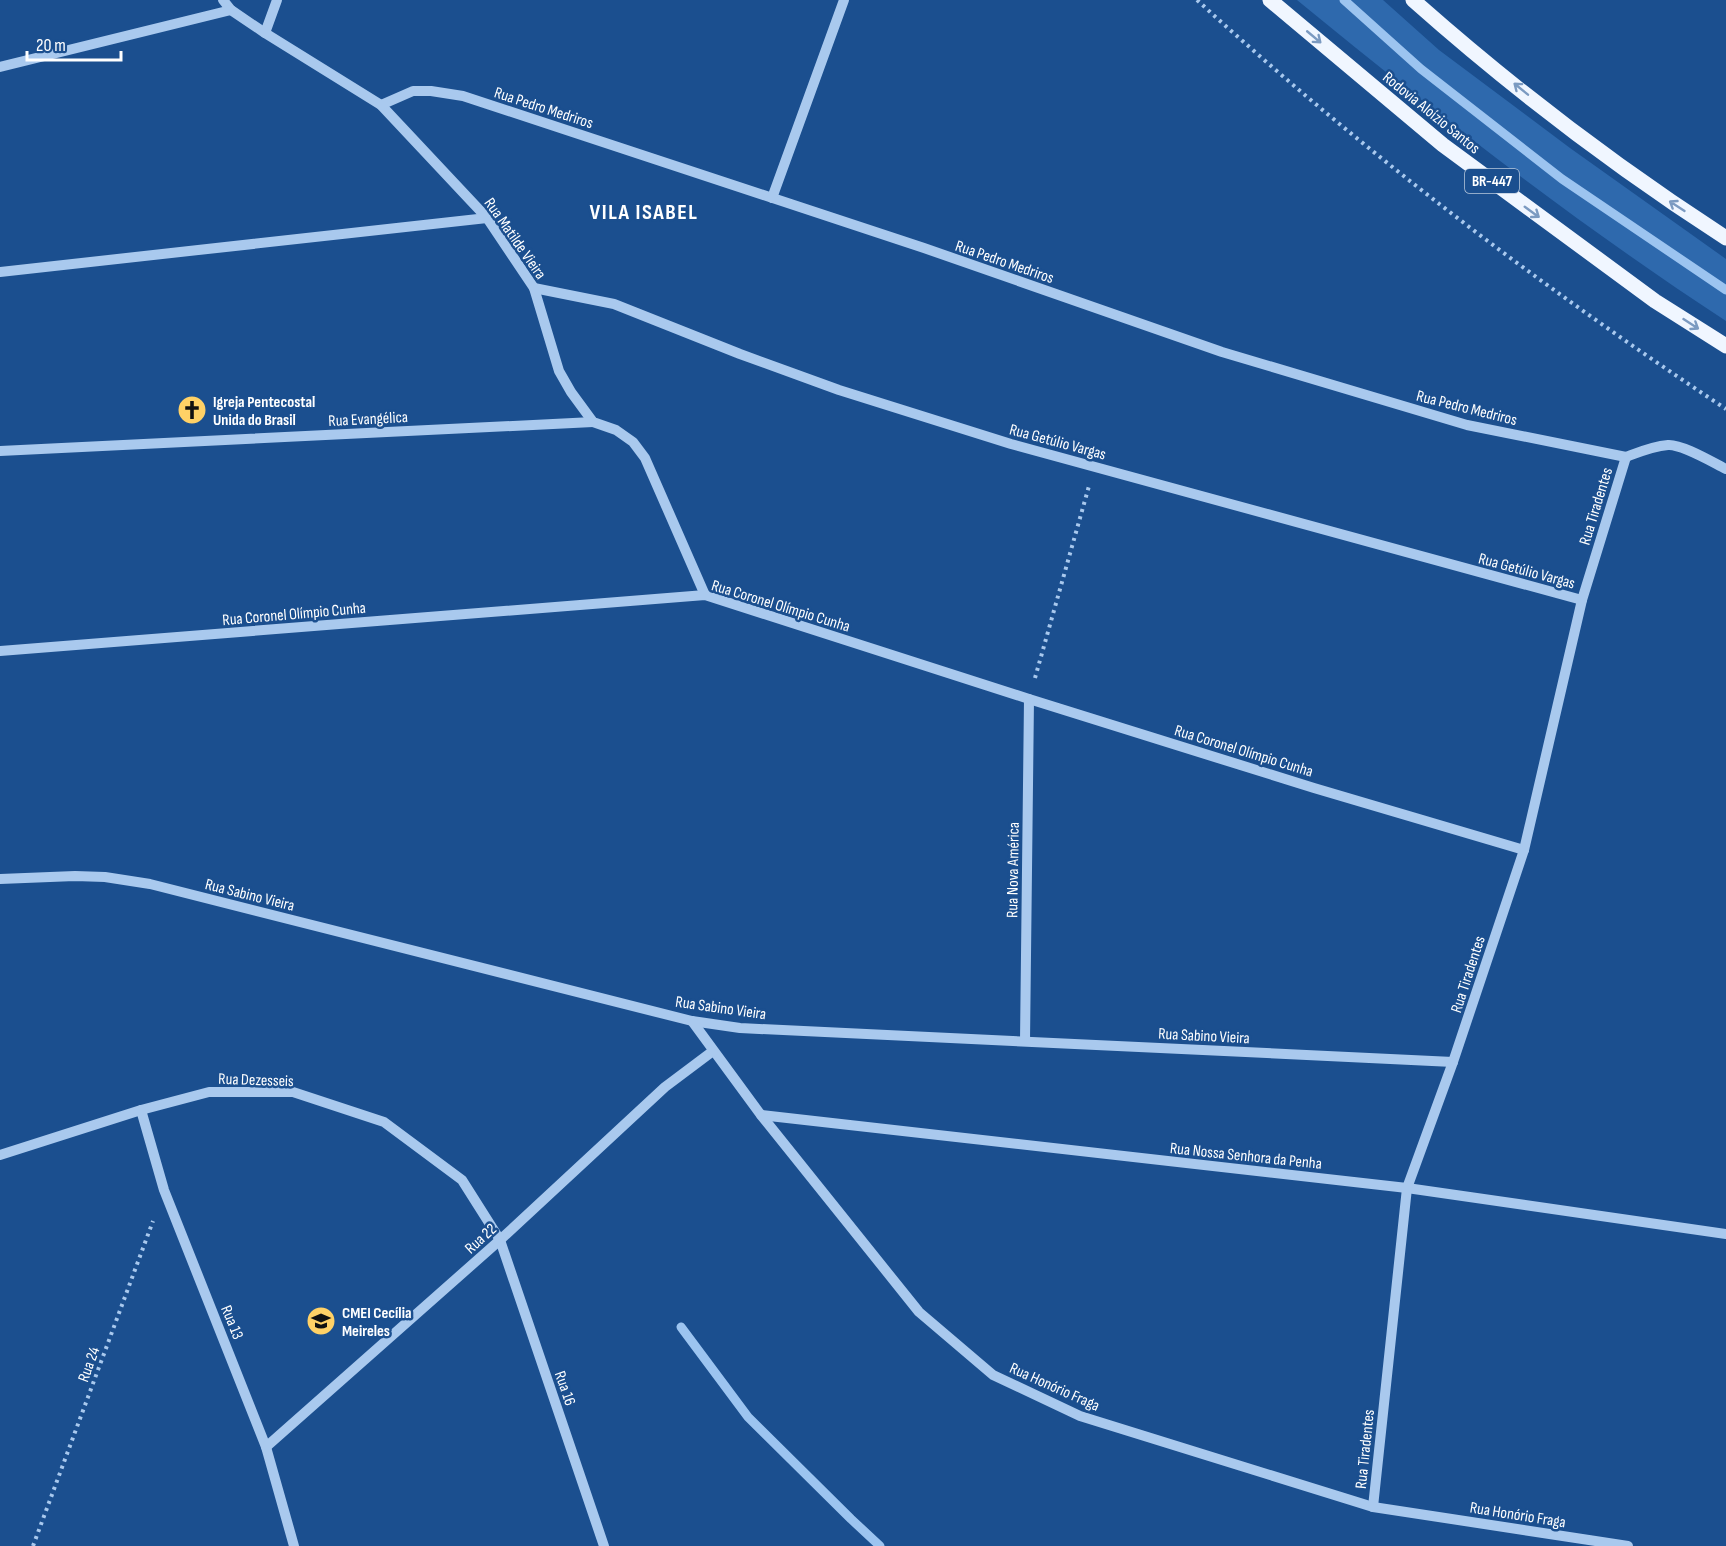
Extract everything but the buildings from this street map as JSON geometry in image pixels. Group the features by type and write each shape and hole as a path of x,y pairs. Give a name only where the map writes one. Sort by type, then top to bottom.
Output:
{"main road":[{"name":"Rodovia Aloízio Santos","path":"1270,0 1443,146 1655,301 1726,346"},
{"path":"1413,0 1536,102 1665,198 1726,238"}],"street":[{"name":"Rua Matilde Vieira","path":"223,0 231,10 381,105 487,218 534,288 559,371 593,422"},
{"path":"266,33 277,0"},
{"path":"772,198 844,0"},
{"path":"0,67 231,10"},
{"name":"Rua Pedro Medriros","path":"381,105 413,91 463,96 924,248 1222,352 1467,425 1626,457"},
{"path":"0,272 487,218"},
{"name":"Rua Getúlio Vargas","path":"534,288 614,303 740,354 839,390 1011,444 1582,600"},
{"path":"593,422 616,430 633,442 645,458 705,595"},
{"name":"Rua Evangélica","path":"0,451 593,422"},
{"path":"1626,457 1650,448 1670,444 1691,451 1726,469"},
{"name":"Rua Tiradentes","path":"1373,1507 1407,1188 1454,1062 1524,850 1582,600 1626,457"},
{"name":"Rua Coronel Olímpio Cunha","path":"0,651 705,595 1314,788 1524,850"},
{"name":"Rua Nova América","path":"1025,1041 1029,699"},
{"name":"Rua Sabino Vieira","path":"0,879 105,877 150,884 692,1021 740,1028 1454,1062"},
{"name":"Rua Honório Fraga","path":"692,1021 761,1115 919,1312 993,1375 1080,1416 1373,1507 1628,1546"},
{"name":"Rua 22","path":"266,1447 500,1240 665,1087 713,1051"},
{"name":"Rua Dezesseis","path":"0,1155 141,1110 210,1092 292,1092 384,1122 462,1180 500,1240"},
{"name":"Rua 13","path":"141,1110 164,1190 266,1447 294,1546"},
{"name":"Rua Nossa Senhora da Penha","path":"761,1115 1407,1188 1726,1234"},
{"name":"Rua 16","path":"500,1240 604,1546"}],"path":[{"path":"1197,0 1325,113 1414,185 1539,280 1648,358 1726,410"},
{"path":"1029,699 1094,467"},
{"name":"Rua 24","path":"33,1546 164,1190"}],"shaded area":[{"path":"1297,0 1383,0 1439,50 1570,148 1726,259 1726,321 1670,284 1507,166"}],"waterway":[{"path":"1344,0 1421,69 1562,179 1726,290"},
{"path":"681,1327 748,1417 880,1546"}],"place":[{"name":"Igreja Pentecostal Unida do Brasil","path":"192,410"},
{"name":"CMEI Cecília Meireles","path":"321,1321"}],"district":[{"name":"VILA ISABEL","path":"644,211"}]}
